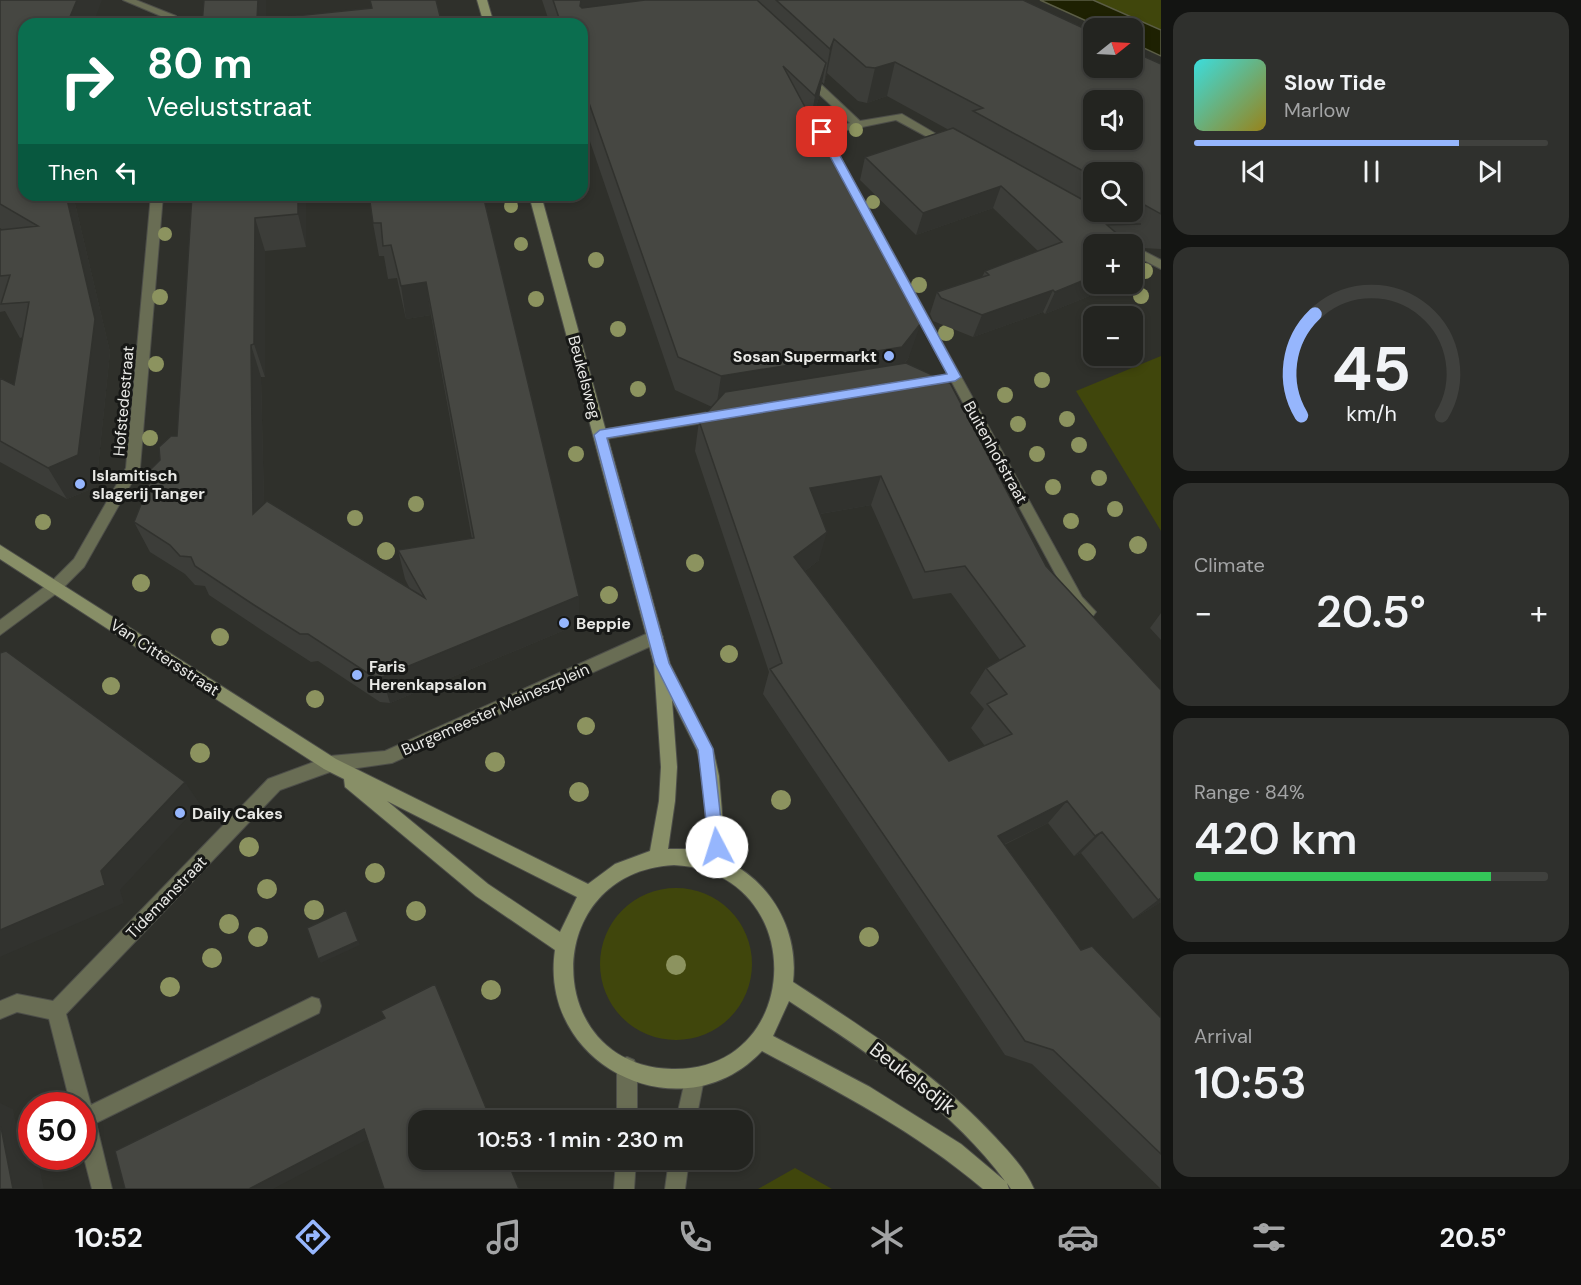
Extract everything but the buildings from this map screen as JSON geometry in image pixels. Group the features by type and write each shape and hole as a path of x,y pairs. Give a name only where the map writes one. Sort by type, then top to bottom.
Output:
{"main road":[{"path":"482,0 487,18"},
{"name":"Beukelsweg","path":"537,201 662,664 669,767 667,801 658,856"},
{"name":"Van Cittersstraat","path":"0,551 330,764 587,893"},
{"name":"Beukelsweg","path":"662,664 705,749 711,776 718,867"},
{"name":"Van Cittersstraat","path":"330,764 482,890 565,946"},
{"path":"658,856 692,858 718,867 750,891 771,919 782,952 784,987 772,1024 761,1040 736,1063 709,1076 694,1079 660,1078 627,1067 589,1036 576,1015 566,985 565,946 574,916 587,893 620,867 658,856"},
{"name":"Beukelsdijk","path":"784,987 921,1080 964,1118 1008,1167 1024,1189"},
{"name":"Beukelsdijk","path":"761,1040 863,1094 954,1151 999,1189"}],"street":[{"path":"128,0 173,18"},
{"path":"799,70 856,123 898,116 960,151"},
{"name":"Buitenhofstraat","path":"856,123 822,132 949,378 1077,601 1100,625"},
{"name":"Hofstedestraat","path":"0,629 56,586 79,563 133,468 157,201"},
{"path":"1143,255 1161,266"},
{"path":"600,435 733,413"},
{"name":"Burgemeester Meineszplein","path":"330,764 386,758 655,637"},
{"name":"Tidemanstraat","path":"56,1011 274,784 330,764"},
{"path":"0,1010 17,1003 56,1011 78,1092"},
{"path":"96,1105 312,1006"},
{"path":"627,1067 627,1110"},
{"path":"688,1110 694,1079"},
{"path":"96,1164 102,1189"},
{"path":"624,1189 625,1170"},
{"path":"675,1189 678,1170"}],"green space":[{"path":"1093,0 1161,0 1161,30 1143,22 1143,18 1134,18"},
{"path":"1161,356 1161,531 1076,391 1137,366 1143,366 1143,363"},
{"path":"676,888 691,889 705,894 730,910 746,935 751,949 751,979 746,993 730,1018 705,1034 691,1039 676,1040 661,1039 647,1034 622,1018 606,993 601,979 600,964 601,949 606,935 622,910 647,894 661,889"},
{"path":"795,1168 832,1189 758,1189"}],"shaded area":[{"path":"1040,0 1093,0 1134,18 1083,18"},
{"path":"1143,22 1161,30 1161,56 1143,48"}],"place":[{"name":"Sosan Supermarkt","path":"889,356"},
{"name":"Islamitisch slagerij Tanger","path":"80,484"},
{"name":"Beppie","path":"564,623"},
{"name":"Faris Herenkapsalon","path":"357,675"},
{"name":"Daily Cakes","path":"180,813"}],"route":[{"path":"717,847 711,776 705,749 662,664 600,435 955,377 822,132"}]}
